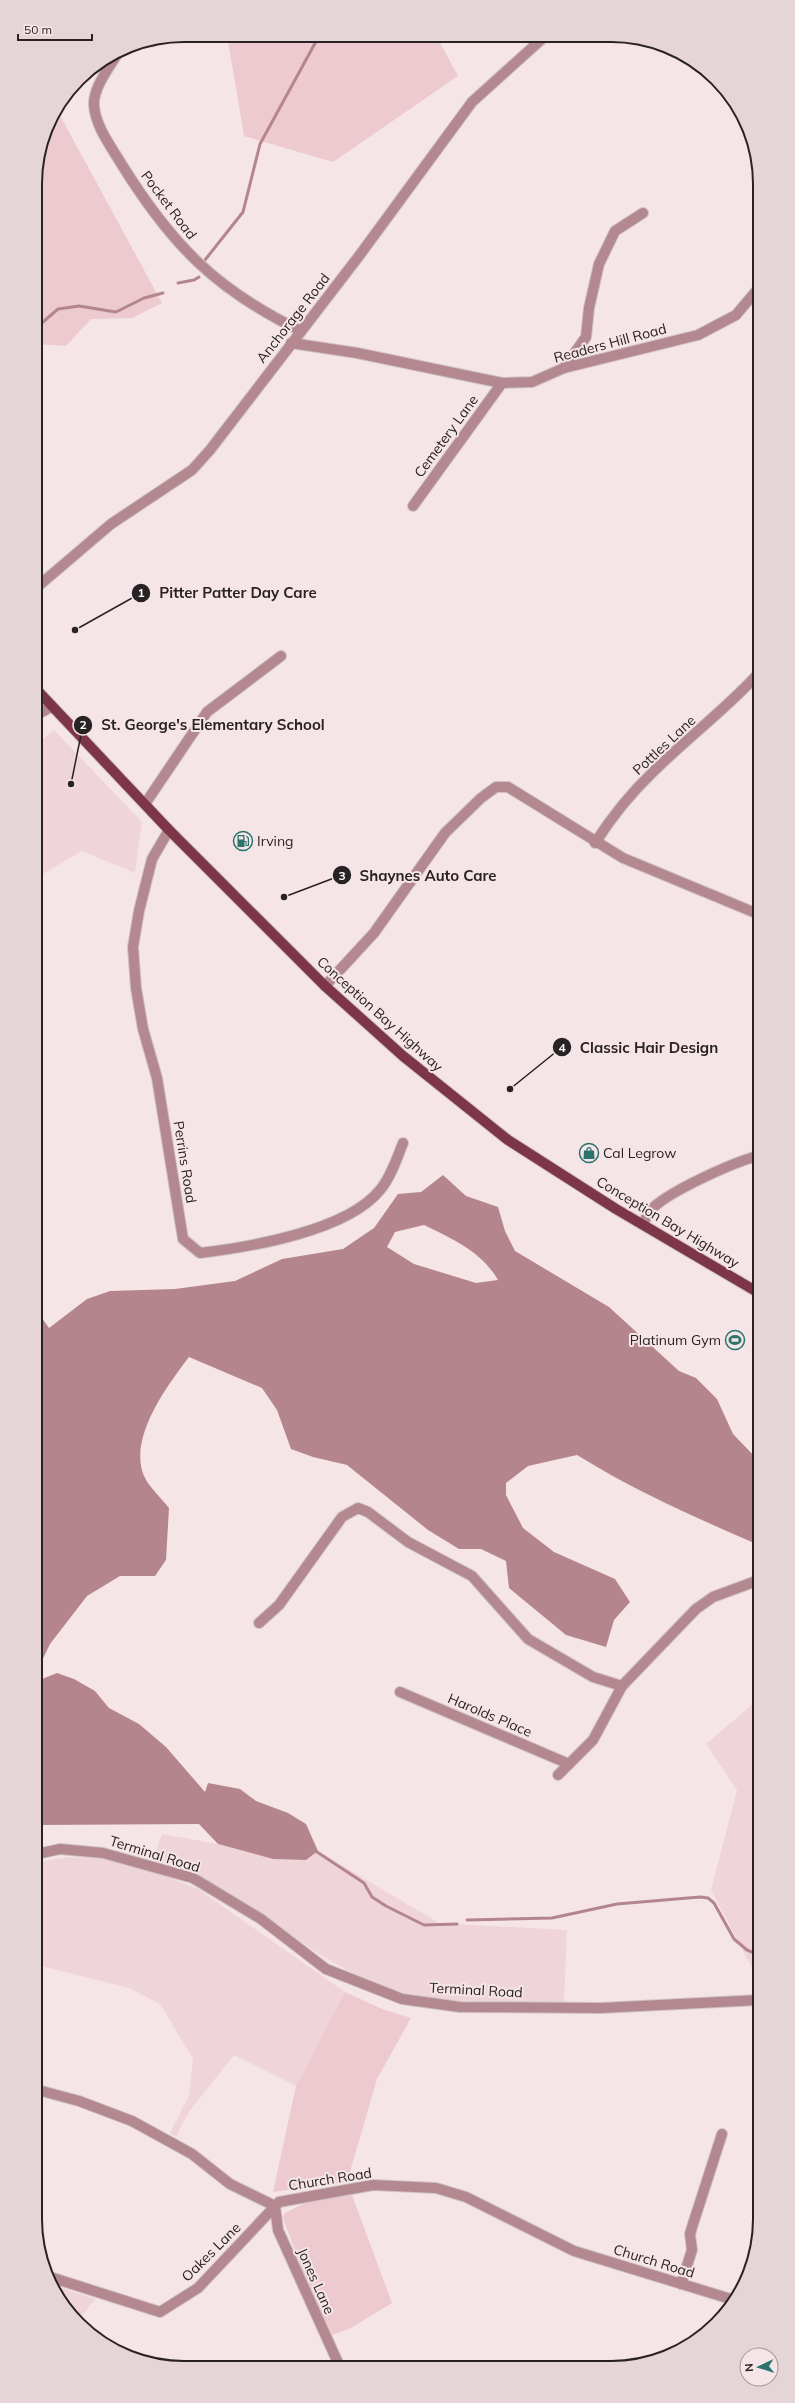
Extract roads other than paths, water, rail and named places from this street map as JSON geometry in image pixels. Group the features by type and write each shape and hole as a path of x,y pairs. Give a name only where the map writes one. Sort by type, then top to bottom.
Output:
{"main road":[{"name":"Conception Bay Highway","path":"42,697 169,830 325,986 403,1056 508,1140 616,1209 644,1223 753,1289"}],"street":[{"name":"Anchorage Road","path":"42,583 110,524 192,470 210,450 472,102 538,42"},
{"name":"Pocket Road","path":"114,61 97,90 94,105 96,116 108,142 144,200 182,248 218,281 263,313 300,331"},
{"path":"564,368 586,337 589,308 599,264 615,231 643,212"},
{"name":"Readers Hill Road","path":"291,343 357,353 502,383 532,382 564,368 698,335 736,315 753,295"},
{"name":"Cemetery Lane","path":"413,506 502,383"},
{"path":"145,804 207,712 281,656"},
{"name":"Pottles Lane","path":"595,843 608,823 652,772 730,704 753,679"},
{"path":"42,712 51,707"},
{"path":"325,986 374,933 445,833 480,798 496,787 508,787 595,843 649,871 753,912"},
{"name":"Perrins Road","path":"169,830 152,860 139,911 133,947 136,988 143,1029 157,1078 183,1239 200,1253 244,1248 325,1225 358,1209 381,1189 404,1143"},
{"path":"644,1223 649,1212 656,1206 696,1180 753,1158"},
{"path":"259,1623 279,1604 342,1517 358,1508 368,1512 408,1542 472,1576 528,1639 593,1677 622,1686"},
{"path":"558,1775 593,1740 622,1686 696,1609 713,1597 753,1582"},
{"name":"Harolds Place","path":"400,1692 569,1764"},
{"name":"Terminal Road","path":"42,1853 60,1849 103,1853 193,1878 260,1919 326,1969 402,1999 460,2006 601,2008 753,2000"},
{"name":"Church Road","path":"42,2091 79,2101 132,2121 192,2154 230,2184 275,2206 279,2202 373,2185 436,2188 466,2197 574,2250 729,2298"},
{"path":"682,2284 692,2250 690,2234 722,2134"},
{"name":"Oakes Lane","path":"55,2278 160,2312 198,2288 275,2206"},
{"name":"Jones Lane","path":"275,2206 278,2230 337,2361"},
{"path":"58,2283 61,2280"}],"waterway":[{"path":"205,260 243,212 260,144 316,42"},
{"path":"178,283 194,280 199,277"},
{"path":"42,323 58,309 79,306 116,312 144,298 163,293"},
{"path":"314,1850 364,1883 372,1897 386,1906 424,1925 457,1924"},
{"path":"467,1920 552,1918 617,1904 700,1897 708,1898 714,1903 734,1939 747,1950 753,1952"}],"place":[{"name":"Pitter Patter Day Care","path":"75,630"},
{"name":"St. George's Elementary School","path":"71,784"},
{"name":"Irving","path":"243,841"},
{"name":"Shaynes Auto Care","path":"284,897"},
{"name":"Classic Hair Design","path":"510,1089"},
{"name":"Cal Legrow","path":"589,1153"},
{"name":"Platinum Gym","path":"735,1340"}]}
